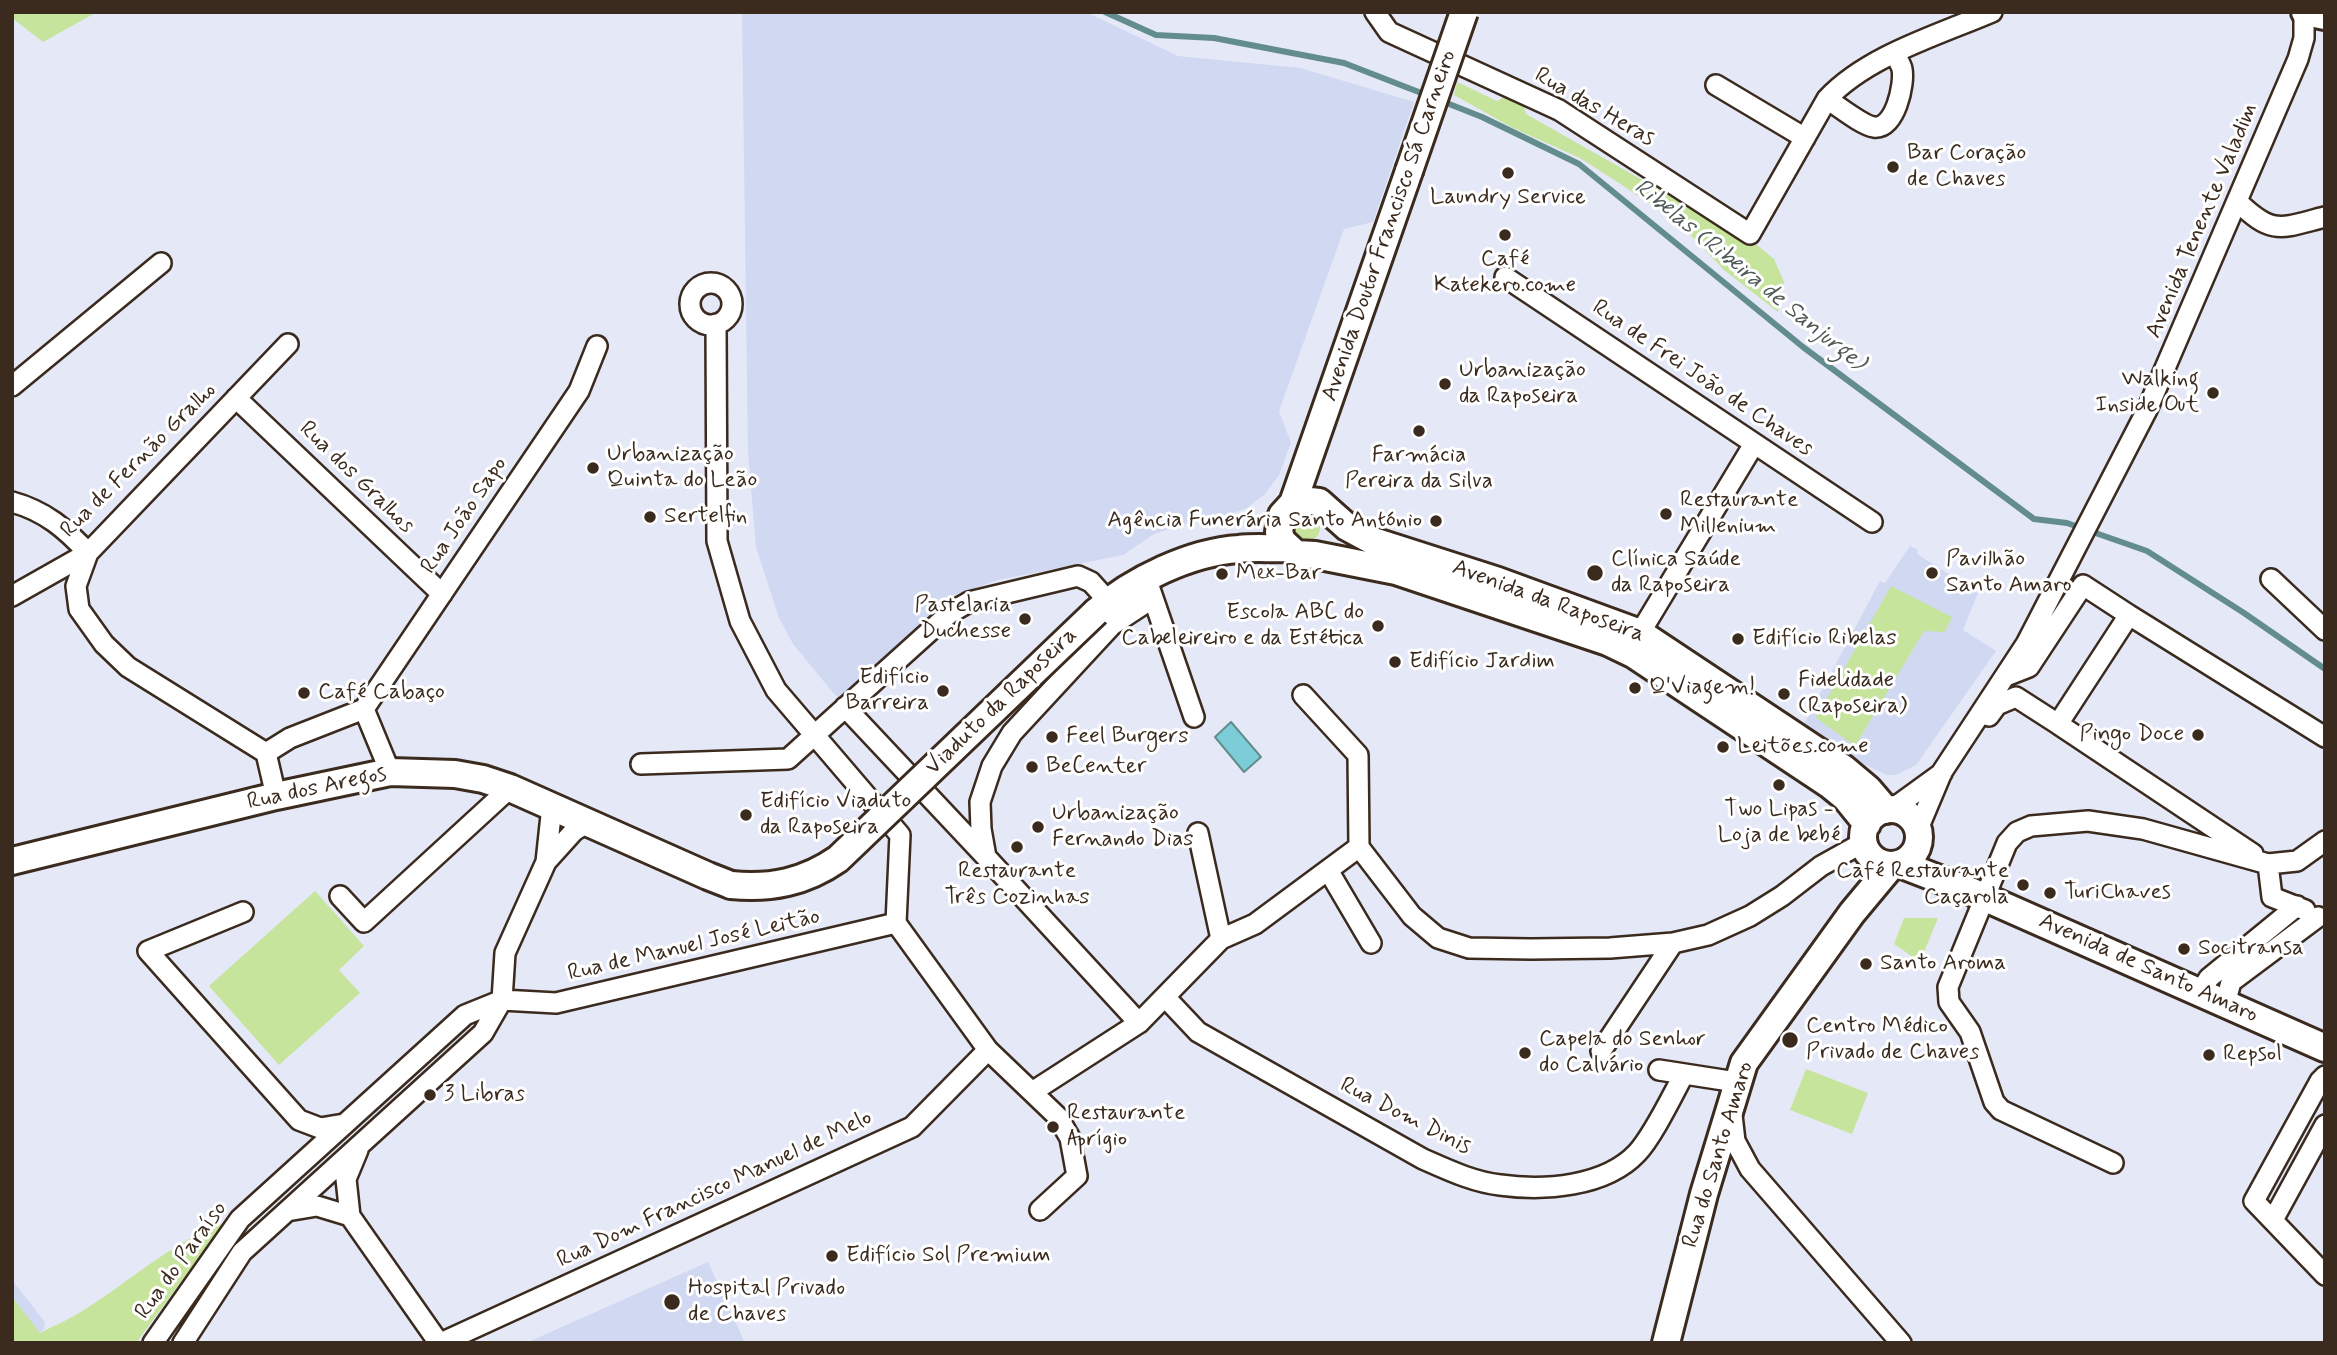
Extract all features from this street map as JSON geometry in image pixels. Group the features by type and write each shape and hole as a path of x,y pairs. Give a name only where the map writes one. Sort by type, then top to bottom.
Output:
{"main road":[{"name":"Avenida Doutor Francisco Sá Carneiro","path":"1286,513 1315,439 1464,12"},
{"path":"2305,12 2325,16"},
{"name":"Avenida Doutor Francisco Sá Carneiro","path":"1315,439 1316,472 1330,512"},
{"name":"Avenida da Raposeira","path":"1237,549 1310,499 1355,532 1373,541 1498,581 1640,633 1843,768 1868,789 1875,826"},
{"path":"1315,555 1330,544 1334,535 1330,512"},
{"path":"1286,513 1282,541 1288,548"},
{"name":"Avenida da Raposeira","path":"1102,607 1149,588 1185,562 1237,549 1288,548 1306,556 1315,555 1407,574 1608,642 1633,654 1830,785 1875,826"},
{"name":"Viaduto da Raposeira","path":"732,885 757,887 784,884 813,874 838,859 1102,607"},
{"name":"Rua dos Aregos","path":"12,861 276,796 390,772 454,774 483,779 510,788 567,819 732,885"},
{"path":"1908,815 1919,832 1914,853 1896,864 1875,859 1875,826 1908,815"},
{"name":"Rua do Santo Amaro","path":"1852,913 1875,826"},
{"name":"Avenida de Santo Amaro","path":"1919,832 1941,864 1977,894"},
{"name":"Rua do Santo Amaro","path":"1666,1343 1704,1194 1744,1063 1852,913 1896,864"},
{"name":"Avenida de Santo Amaro","path":"1896,864 1977,894 2325,1048"}],"street":[{"name":"Rua das Heras","path":"1376,12 1389,32 1559,110 1750,234 1805,138"},
{"path":"1716,86 1805,138 1827,99 1841,84 1860,71 1992,12"},
{"name":"Avenida Tenente Valadim","path":"1919,832 1942,772 2026,644 2166,370 2298,59 2304,38 2305,12"},
{"path":"1827,99 1873,128 1882,126 1890,120 1903,88 1902,68 1895,54"},
{"path":"2238,202 2255,218 2273,227 2287,227 2325,217"},
{"path":"12,386 161,262"},
{"name":"Rua de Frei João de Chaves","path":"1505,277 1872,522"},
{"path":"716,324 717,541 740,621 776,690 900,835 896,923 988,1050 1058,1116 1070,1138 1077,1176 1040,1210"},
{"name":"Rua de Fernão Gralho","path":"12,596 88,553 288,344"},
{"name":"Rua João Sapo","path":"364,709 579,391 597,346"},
{"name":"Rua dos Gralhos","path":"236,398 442,594"},
{"path":"1640,633 1754,444"},
{"path":"12,502 26,506 63,527 88,553 76,586 79,609 104,645 128,667 266,753 276,796"},
{"path":"641,764 788,759 950,613 969,602 1078,576 1091,582 1102,607"},
{"path":"2271,579 2324,628"},
{"path":"2006,676 2029,667 2082,585 2325,737"},
{"path":"986,858 980,802 992,766 1013,733 1149,588 1194,717"},
{"path":"2058,724 2129,615"},
{"path":"1032,1092 1139,1023 1222,939 1255,925 1359,848 1358,755 1303,695"},
{"path":"1956,752 1971,743 1997,705 2016,696 2268,864 2272,897 2321,918 2231,982 2225,1004"},
{"path":"845,707 1139,1023"},
{"path":"266,753 290,738 364,709 390,772"},
{"name":"Avenida Tenente Valadim","path":"1359,848 1412,916 1438,938 1469,948 1597,948 1673,943 1708,935 1740,922 1782,896 1942,772"},
{"path":"340,896 363,922 510,788"},
{"name":"Rua do Paraíso","path":"183,1343 242,1252 483,1032 502,1000 505,953 567,819"},
{"path":"2113,1163 2001,1110 1994,1102 1970,1032 1950,1002 1948,987 1977,894 2007,843 2017,832 2031,826 2088,821 2143,829 2268,864 2297,861 2325,841"},
{"path":"1198,833 1222,939"},
{"path":"1328,870 1371,943"},
{"path":"2200,993 2208,978 2297,906"},
{"path":"243,912 148,951 299,1120 320,1128 344,1124 362,1143 346,1179 350,1216 440,1343"},
{"name":"Rua de Manuel José Leitão","path":"502,1000 556,1003 896,923"},
{"path":"1601,1051 1673,943"},
{"name":"Rua Dom Dinis","path":"1165,997 1198,1032 1411,1153 1461,1175 1499,1185 1541,1187 1588,1181 1621,1168 1639,1151 1684,1074"},
{"name":"Rua do Paraíso","path":"153,1343 240,1219 465,1015 502,1000"},
{"name":"Rua Dom Francisco Manuel de Melo","path":"440,1343 912,1127 988,1050"},
{"path":"1659,1070 1684,1074 1734,1095 1735,1141 1750,1169 1901,1343"},
{"path":"2325,1076 2254,1200 2325,1275"},
{"path":"2273,1220 2325,1125"},
{"path":"1704,1194 1716,1175 1725,1168 1736,1166 1750,1169"},
{"path":"287,1211 317,1206 350,1216"}],"shaded area":[{"path":"742,12 1086,12 1178,56 1300,68 1414,102 1373,222 1344,229 1279,411 1291,443 1279,475 1265,494 1247,508 1228,515 1212,515 1154,534 1123,555 998,580 948,597 843,698 835,695 793,644 779,618 756,547 748,452"},
{"path":"1910,546 1918,550 1917,554 1978,593 1963,630 1996,651 1916,765 1896,775 1887,775 1860,762 1804,724 1880,581 1885,583"},
{"name":"Hospital Privado de Chaves","path":"708,1262 745,1343 526,1343"},
{"path":"12,1280 45,1322 44,1329 27,1343 12,1343"}],"green space":[{"path":"12,12 97,12 43,42 12,18"},
{"path":"1457,82 1497,101 1508,95 1523,103 1526,114 1757,245 1774,259 1784,282 1778,312 1724,270 1682,226 1580,158 1513,128 1454,95"},
{"path":"1307,515 1316,519 1320,528 1316,537 1307,541 1298,537 1294,528 1298,519"},
{"path":"1891,586 1952,617 1945,632 1924,631 1855,746 1816,718"},
{"path":"315,891 364,946 339,970 360,993 279,1065 209,986"},
{"path":"1904,918 1938,918 1920,962 1894,944"},
{"path":"1806,1069 1868,1093 1852,1134 1790,1110"},
{"path":"240,1219 200,1256 136,1343 12,1343 12,1297 40,1333 79,1313 198,1234"}],"water":[{"path":"1231,722 1261,757 1244,772 1215,737"}],"waterway":[{"name":"Ribelas (Ribeira de Sanjurge)","path":"1105,12 1156,35 1214,38 1344,63 1429,96"},
{"name":"Ribelas (Ribeira de Sanjurge)","path":"1439,100 1482,117 1579,164 1803,347 2034,519 2067,523 2147,551 2325,669"}],"place":[{"name":"Bar Coração de Chaves","path":"1893,167"},
{"name":"Laundry Service","path":"1508,173"},
{"name":"Café Katekero.come","path":"1505,235"},
{"name":"Urbanização da Raposeira","path":"1445,384"},
{"name":"Walking Inside Out","path":"2213,393"},
{"name":"Farmácia Pereira da Silva","path":"1419,431"},
{"name":"Urbanização Quinta do Leão","path":"593,468"},
{"name":"Restaurante Millenium","path":"1666,514"},
{"name":"Sertelfin","path":"650,517"},
{"name":"Agência Funerária Santo António","path":"1436,521"},
{"name":"Clínica Saúde da Raposeira","path":"1595,573"},
{"name":"Pavilhão Santo Amaro","path":"1932,573"},
{"name":"Mex-Bar","path":"1222,574"},
{"name":"Pastelaria Duchesse","path":"1025,619"},
{"name":"Escola ABC do Cabeleireiro e da Estética","path":"1378,626"},
{"name":"Edifício Ribelas","path":"1738,639"},
{"name":"Edifício Jardim","path":"1395,662"},
{"name":"Q'Viagem!","path":"1635,688"},
{"name":"Edifício Barreira","path":"943,691"},
{"name":"Café Cabaço","path":"304,693"},
{"name":"Fidelidade (Raposeira)","path":"1784,694"},
{"name":"Pingo Doce","path":"2198,735"},
{"name":"Feel Burgers","path":"1052,737"},
{"name":"Leitões.come","path":"1723,747"},
{"name":"BeCenter","path":"1032,767"},
{"name":"Two Lipas - Loja de bebé","path":"1779,785"},
{"name":"Edifício Viaduto da Raposeira","path":"746,815"},
{"name":"Urbanização Fernando Dias","path":"1038,827"},
{"name":"Restaurante Três Cozinhas","path":"1017,847"},
{"name":"Café Restaurante Caçarola","path":"2023,885"},
{"name":"TuriChaves","path":"2050,893"},
{"name":"Socitransa","path":"2184,949"},
{"name":"Santo Aroma","path":"1866,964"},
{"name":"Centro Médico Privado de Chaves","path":"1790,1040"},
{"name":"Capela do Senhor do Calvário","path":"1525,1053"},
{"name":"Repsol","path":"2209,1055"},
{"name":"3 Libras","path":"430,1095"},
{"name":"Restaurante Aprígio","path":"1053,1127"},
{"name":"Edifício Sol Premium","path":"832,1256"},
{"name":"Hospital Privado de Chaves","path":"672,1302"}]}
